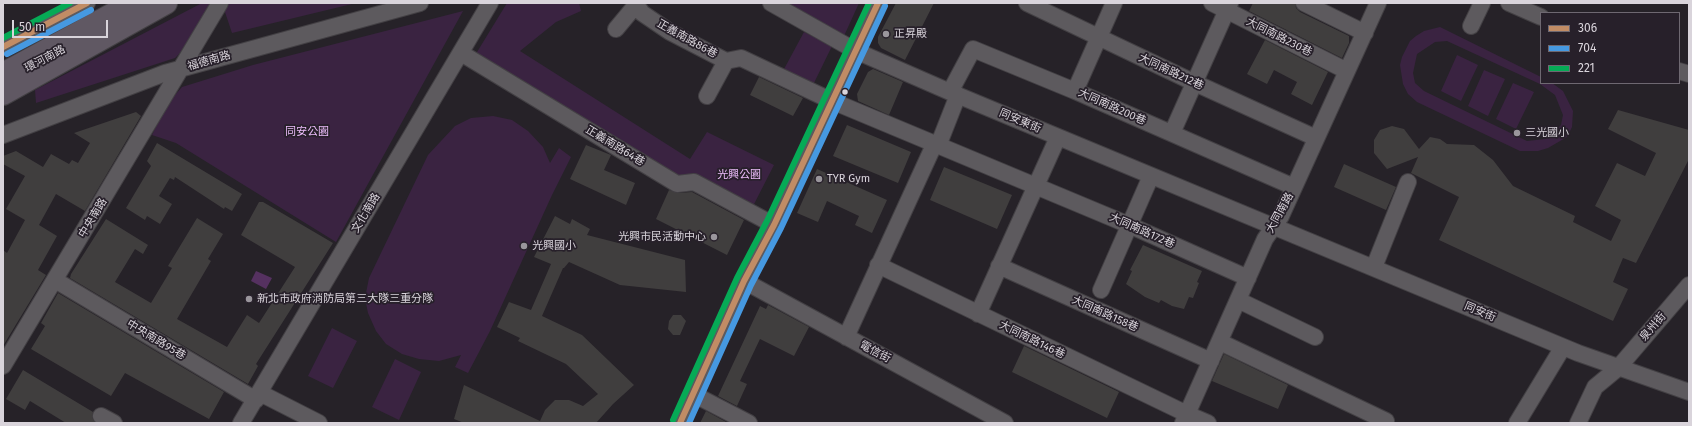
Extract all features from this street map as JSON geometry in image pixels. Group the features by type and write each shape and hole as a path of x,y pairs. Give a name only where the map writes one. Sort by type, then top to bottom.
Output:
{"highway":[{"path":"3,61 105,3"},
{"path":"3,74 133,3"},
{"path":"3,94 166,3"}],"street":[{"path":"3,47 87,3"},
{"name":"環河南路","path":"3,81 151,3"},
{"name":"中央南路","path":"3,366 220,3"},
{"name":"福德南路","path":"3,135 181,69 420,3"},
{"name":"文化南路","path":"241,423 490,3"},
{"name":"同安東街","path":"771,3 856,51 954,94 1274,226"},
{"path":"680,423 744,281 774,225 878,3"},
{"name":"大同南路212巷","path":"1027,3 1195,83 1316,138"},
{"path":"1075,91 1114,3"},
{"name":"大同南路230巷","path":"1212,3 1228,7 1347,71"},
{"path":"1304,3 1365,33"},
{"name":"大同南路","path":"1185,419 1265,239 1274,226 1294,187 1378,3"},
{"path":"1470,26 1482,3"},
{"path":"1509,3 1540,17"},
{"path":"616,29 635,4"},
{"name":"正義南路86巷","path":"635,4 642,13 670,32 726,61 742,58 832,101"},
{"path":"1172,133 1228,7"},
{"name":"大同南路200巷","path":"954,94 973,49 1075,91 1294,187"},
{"name":"正義南路64巷","path":"461,53 677,184 694,182 774,225"},
{"path":"707,96 726,61"},
{"path":"846,337 878,265 936,146 954,94"},
{"name":"大同南路172巷","path":"832,101 936,146 1130,225 1248,278"},
{"path":"978,314 1058,137"},
{"path":"1101,290 1151,176"},
{"path":"1374,267 1408,182"},
{"name":"同安街","path":"1274,226 1563,347 1618,368 1689,392"},
{"name":"大同南路146巷","path":"878,265 1185,419 1208,423"},
{"name":"大同南路158巷","path":"999,266 1211,361"},
{"name":"中央南路95巷","path":"55,280 258,396 319,423"},
{"name":"電信街","path":"744,281 1005,423"},
{"name":"泉州街","path":"1578,423 1595,387 1618,368 1689,285"},
{"path":"1238,300 1315,337"},
{"path":"1220,342 1386,420"},
{"path":"1517,423 1563,347"},
{"path":"693,394 750,423"}],"green space":[{"path":"202,3 214,3 185,48 175,58 36,103 35,90"},
{"path":"225,3 356,3 232,33 223,6"},
{"name":"光興公園","path":"507,3 579,3 581,11 556,22 520,51 690,159 707,132 774,165 751,210 678,181 474,57"},
{"path":"784,3 859,3 844,36"},
{"name":"同安公園","path":"463,11 336,242 176,143 152,135 167,104 182,87 253,65"},
{"path":"1440,27 1540,77 1540,84 1553,84 1563,91 1573,111 1572,127 1567,137 1548,148 1538,151 1520,151 1417,102 1408,94 1403,84 1400,65 1402,57 1410,41 1424,31","holes":["1447,41 1540,84 1555,95 1563,115 1561,125 1554,133 1545,139 1527,141 1424,91 1415,83 1413,73 1417,54 1435,42"]},
{"path":"804,32 832,46 813,85 783,71"},
{"path":"1457,55 1478,65 1461,101 1441,91"},
{"path":"1484,70 1505,79 1488,116 1468,106"},
{"path":"1513,83 1534,92 1516,129 1496,119"},
{"path":"493,116 512,120 528,131 543,147 550,163 559,148 571,157 490,331 468,373 455,367 461,355 439,361 419,359 402,354 386,344 376,331 368,313 365,298 369,278 428,155 455,126 471,118"},
{"path":"332,328 357,341 333,388 308,376"},
{"path":"395,359 421,372 399,420 372,407"}],"shaded area":[{"path":"256,271 272,278 266,289 251,281"}],"building":[{"path":"896,3 934,3 905,60 881,48 878,43 878,37"},
{"path":"1253,3 1295,3 1296,8 1300,12 1349,36 1349,43 1342,58 1249,11"},
{"path":"1265,40 1328,72 1312,105 1291,94 1297,82 1274,70 1267,84 1247,74"},
{"path":"873,69 903,82 889,115 858,101 857,94 868,72"},
{"path":"759,77 803,98 793,116 750,95"},
{"path":"1618,110 1689,130 1689,159 1636,263 1623,258 1613,282 1628,289 1613,321 1439,240 1459,197 1411,173 1418,157 1387,169 1374,153 1374,140 1380,130 1392,126 1404,129 1419,149 1430,137 1440,139 1447,144 1474,145 1493,160 1513,186 1575,216 1573,222 1611,241 1621,220 1595,206 1617,163 1645,176 1656,153 1608,129"},
{"path":"136,112 141,116 85,211 56,194 39,225 57,236 38,270 46,275 3,346 3,250 7,253 25,220 6,209 25,176 3,164 3,156 16,151 43,167 51,154 69,164 72,160 78,163 90,143 74,133"},
{"path":"847,125 911,152 898,183 833,156"},
{"path":"157,143 242,194 232,211 225,207 224,209 175,177 174,180 170,178 159,196 172,204 160,224 147,216 145,220 126,208 151,166 147,161"},
{"path":"586,145 611,155 604,170 635,183 626,205 570,179"},
{"path":"1344,164 1396,187 1386,210 1334,187"},
{"path":"944,167 1012,195 997,229 930,200"},
{"path":"817,169 887,200 872,233 855,225 859,216 827,201 818,222 797,213"},
{"name":"光興市民活動中心","path":"669,190 678,193 692,192 744,220 727,255 656,219"},
{"path":"259,202 263,202 333,243 256,364 258,366 248,384 70,278 71,274 106,219 148,245 143,254 135,249 115,282 151,303 172,268 168,266 197,218 223,234 208,259 211,261 177,319 227,347 247,315 259,323 295,267 241,235"},
{"path":"555,216 570,224 572,219 590,229 587,235 685,260 686,292 620,285 569,262 563,268 542,316 582,335 634,385 613,404 596,423 464,423 454,419 464,385 540,421 545,410 555,400 569,400 583,406 598,394 566,364 518,341 520,338 497,327 509,302 531,310 551,264 534,257"},
{"path":"1143,245 1202,271 1197,282 1199,283 1193,298 1189,297 1184,309 1172,306 1161,300 1159,303 1145,297 1126,284 1132,271 1130,270"},
{"path":"58,293 224,392 209,419 125,373 111,396 31,349 45,326 41,323"},
{"path":"768,305 809,327 794,356 760,339 740,381 747,384 737,406 718,396 760,306 766,309"},
{"path":"673,315 681,315 686,321 680,335 673,335 668,329 669,321"},
{"path":"1024,346 1119,392 1107,418 1012,372"},
{"path":"1224,354 1288,385 1278,409 1212,381"},
{"path":"23,370 93,412 92,417 95,423 66,423 30,401 25,410 6,399"},
{"path":"706,411 728,423 700,423"}],"transit line":[{"name":"221","path":"3,38 70,3"},
{"name":"306","path":"3,47 87,3"},
{"name":"221","path":"673,420 737,278 767,221 869,3"},
{"name":"306","path":"680,423 744,281 774,225 878,3"},
{"name":"704","path":"689,423 751,285 781,228 885,6"},
{"name":"704","path":"7,54 91,10"}],"place":[{"name":"正昇殿","path":"886,34"},
{"name":"三光國小","path":"1517,133"},
{"name":"TYR Gym","path":"819,179"},
{"name":"光興市民活動中心","path":"714,237"},
{"name":"光興國小","path":"524,246"},
{"name":"新北市政府消防局第三大隊三重分隊","path":"249,299"}]}
